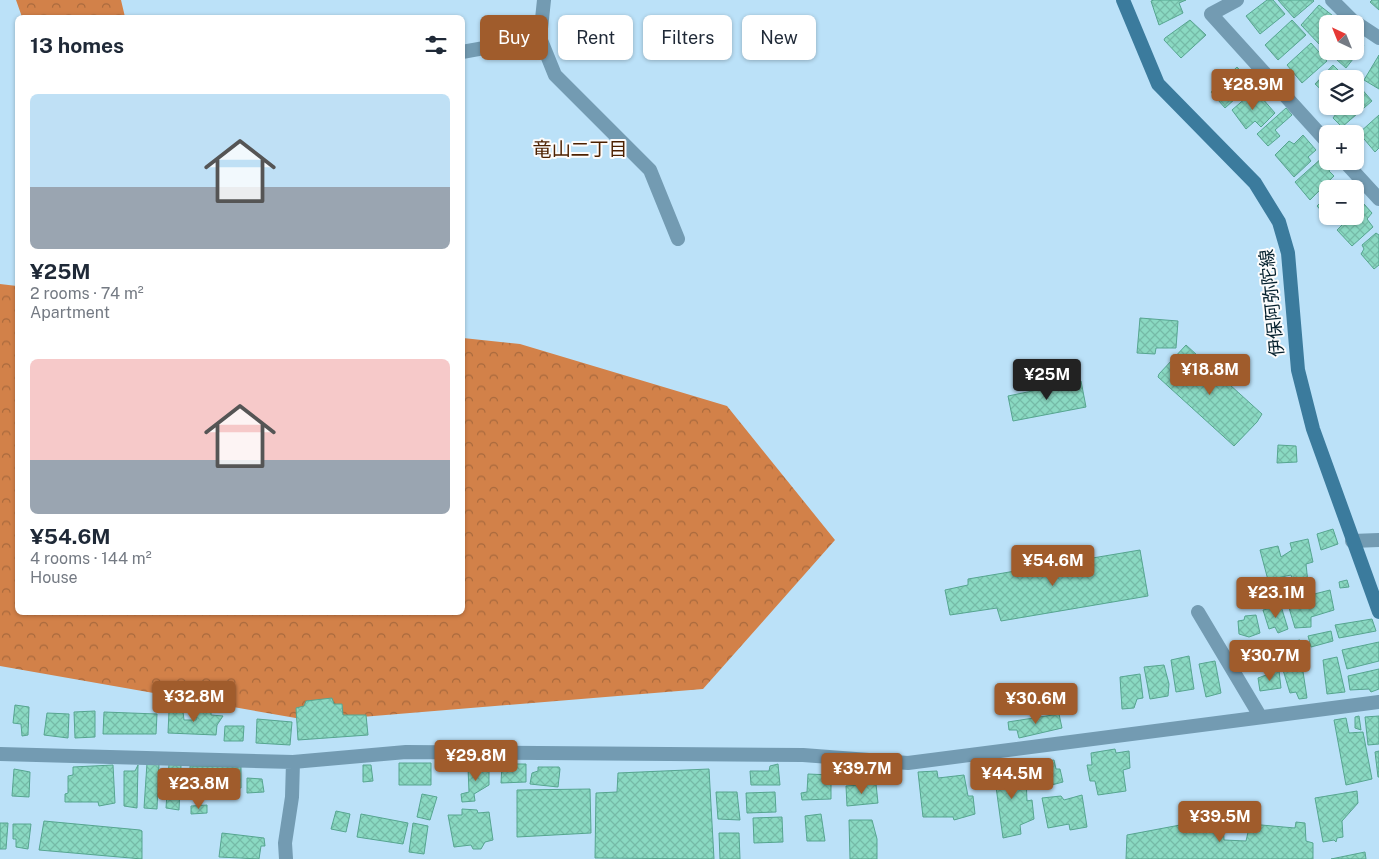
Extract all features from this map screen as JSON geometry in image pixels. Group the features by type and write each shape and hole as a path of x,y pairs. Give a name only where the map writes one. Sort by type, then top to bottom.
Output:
{"main road":[{"name":"伊保阿弥陀線","path":"1123,0 1158,84 1255,183 1279,222 1288,253 1298,370 1313,430 1379,612"}],"street":[{"path":"542,15 544,0"},
{"path":"1237,0 1211,14 1319,132"},
{"path":"1332,0 1352,20 1379,38"},
{"path":"465,51 480,49"},
{"path":"548,56 556,75 650,170 678,239"},
{"path":"1352,170 1379,199"},
{"path":"1352,541 1379,540"},
{"path":"1198,612 1260,716"},
{"path":"0,754 293,762 416,752 803,755 908,763 1379,702"},
{"path":"286,859 285,842 292,797 293,762"}],"green space":[{"path":"16,0 121,0 125,15 21,15"},
{"path":"0,284 15,286 15,615 465,615 465,338 520,344 727,406 835,540 703,689 313,721 0,666"}],"building":[{"path":"1186,0 1179,3 1183,13 1159,25 1151,1"},
{"path":"1267,0 1273,0 1285,14 1260,34 1246,16"},
{"path":"1278,0 1313,0 1314,1 1294,18"},
{"path":"1372,0 1379,0 1379,10 1370,2"},
{"path":"1319,5 1332,15 1319,15 1319,44 1301,25"},
{"path":"1190,20 1206,35 1181,58 1164,40"},
{"path":"1292,20 1306,35 1278,60 1265,45"},
{"path":"1311,43 1319,52 1319,60 1327,61 1302,83 1287,65"},
{"path":"1379,55 1379,89 1364,80"},
{"path":"1337,60 1352,60 1346,68"},
{"path":"1333,65 1338,70 1328,70"},
{"path":"1237,67 1245,76 1240,82 1246,89 1225,108 1211,92"},
{"path":"1319,80 1319,88 1315,84"},
{"path":"1255,90 1275,113 1261,127 1255,121 1246,129 1232,110"},
{"path":"1364,92 1372,101 1364,108"},
{"path":"1286,108 1292,115 1275,130 1280,136 1268,146 1257,134"},
{"path":"1335,115 1356,115 1344,125 1340,125 1333,118"},
{"path":"1379,115 1379,148 1375,152 1364,139 1364,128"},
{"path":"1303,135 1316,150 1308,157 1311,161 1294,177 1275,155 1289,141 1294,144"},
{"path":"1319,161 1319,170 1330,170 1334,176 1330,180 1319,180 1319,191 1310,200 1295,182"},
{"path":"1364,204 1372,213 1367,219 1373,227 1352,246 1337,230 1342,225 1364,225"},
{"path":"1376,233 1379,235 1379,265 1374,269 1361,254 1364,249 1362,245"},
{"path":"1140,318 1178,321 1176,348 1156,348 1155,354 1137,353"},
{"path":"1186,345 1262,414 1257,422 1234,446 1158,377"},
{"path":"1081,381 1086,407 1013,421 1008,396"},
{"path":"1278,445 1296,446 1297,462 1277,463"},
{"path":"1333,529 1338,544 1321,550 1317,534"},
{"path":"1308,539 1313,562 1306,564 1308,583 1294,585 1291,575 1268,580 1260,550 1278,546 1281,557 1292,550 1290,543"},
{"path":"1140,550 1148,596 1001,621 997,608 950,615 945,590 968,585 968,579"},
{"path":"1347,580 1349,587 1340,588 1339,582"},
{"path":"1330,590 1334,610 1311,617 1311,627 1295,628 1287,601"},
{"path":"1281,606 1288,629 1278,633 1275,627 1269,629 1263,610"},
{"path":"1256,615 1260,633 1249,637 1239,634 1238,621 1244,620 1245,616"},
{"path":"1372,619 1376,631 1339,638 1335,625"},
{"path":"1331,631 1333,641 1311,647 1308,636"},
{"path":"1300,640 1302,651 1280,656 1278,644"},
{"path":"1379,642 1379,661 1347,669 1342,650"},
{"path":"1269,646 1271,662 1265,668 1251,666 1247,661 1248,650"},
{"path":"1189,656 1194,689 1176,692 1171,660"},
{"path":"1337,657 1345,692 1327,694 1323,660"},
{"path":"1215,661 1221,693 1206,697 1199,664"},
{"path":"1164,665 1169,684 1168,696 1150,699 1144,667"},
{"path":"1302,665 1307,698 1299,699 1296,692 1290,693 1283,670"},
{"path":"1379,669 1379,689 1371,692 1369,689 1350,690 1348,676"},
{"path":"1279,671 1281,688 1260,691 1258,678"},
{"path":"1140,674 1143,698 1137,699 1134,708 1122,709 1120,677"},
{"path":"332,698 334,704 342,704 343,715 366,715 368,735 298,740 296,708 304,706 306,701"},
{"path":"15,705 29,707 28,735 22,736 21,724 13,723"},
{"path":"198,706 211,707 211,715 223,716 217,725 216,735 168,733 169,711 183,712 184,720 196,720"},
{"path":"95,711 95,737 75,738 74,712"},
{"path":"104,712 157,714 156,734 103,734"},
{"path":"47,713 69,714 68,738 44,735"},
{"path":"1059,714 1062,728 1019,738 1017,730 1009,730 1008,722"},
{"path":"1359,716 1361,730 1355,728 1355,717"},
{"path":"1379,716 1379,744 1368,745 1365,717"},
{"path":"1346,718 1349,733 1363,732 1372,779 1346,785 1334,720"},
{"path":"257,719 292,722 290,745 256,743"},
{"path":"225,726 244,726 243,741 224,741"},
{"path":"1115,749 1116,753 1129,751 1130,768 1123,770 1126,791 1098,795 1095,781 1090,781 1087,765 1092,765 1091,753"},
{"path":"1379,751 1379,777 1378,777 1375,752"},
{"path":"1054,760 1056,769 1060,769 1063,782 1040,788 1034,763"},
{"path":"1011,762 1015,778 1026,778 1027,801 1032,800 1034,819 1020,825 1021,834 1003,838 993,765"},
{"path":"147,763 159,764 157,809 144,808"},
{"path":"399,763 431,763 431,785 399,785"},
{"path":"169,764 181,765 179,810 166,808"},
{"path":"502,764 526,764 526,782 501,783"},
{"path":"778,764 780,785 751,785 750,771 769,771 770,766"},
{"path":"113,765 115,803 99,806 98,802 65,802 65,794 68,793 68,776 73,775 73,767"},
{"path":"138,765 137,808 124,806 124,771 135,771"},
{"path":"363,765 371,765 373,781 363,782"},
{"path":"489,765 489,785 474,794 475,801 462,802 461,794 469,792 468,767"},
{"path":"190,766 241,767 241,788 217,787 215,798 190,797"},
{"path":"538,767 559,767 558,787 530,784 532,773 538,771"},
{"path":"14,769 30,772 29,797 12,796"},
{"path":"709,769 714,859 595,858 596,793 617,792 618,773"},
{"path":"937,771 938,778 964,775 968,796 973,796 975,814 954,820 953,817 923,817 918,772"},
{"path":"808,774 831,775 831,799 802,800 801,793 807,792"},
{"path":"247,778 262,779 264,792 247,793"},
{"path":"876,784 878,803 847,806 846,786"},
{"path":"590,789 591,833 517,837 517,790"},
{"path":"1357,791 1358,803 1342,821 1343,837 1337,838 1336,842 1334,840 1323,842 1315,798"},
{"path":"716,792 737,792 740,820 718,819"},
{"path":"775,792 776,812 747,813 746,793"},
{"path":"422,794 437,797 430,820 417,817"},
{"path":"1082,795 1087,827 1070,830 1069,824 1048,828 1042,798 1061,796 1064,800"},
{"path":"207,805 207,813 191,814 191,806"},
{"path":"462,809 477,810 478,813 489,812 493,840 485,842 481,849 473,849 471,845 454,847 448,815 462,815"},
{"path":"336,811 350,814 346,832 331,829"},
{"path":"361,814 408,823 403,844 357,837"},
{"path":"821,814 825,841 807,841 805,816"},
{"path":"782,817 783,842 754,843 753,818"},
{"path":"1212,819 1223,820 1224,840 1246,841 1250,824 1295,828 1296,822 1305,823 1306,841 1313,843 1313,859 1126,859 1127,835"},
{"path":"849,820 872,820 877,839 877,859 850,859"},
{"path":"44,821 140,830 142,831 142,859 39,850"},
{"path":"0,823 8,823 6,849 0,849"},
{"path":"413,823 428,826 424,854 409,852"},
{"path":"13,824 31,824 28,849 16,847 16,839 13,839"},
{"path":"222,833 264,838 265,846 261,846 259,859 219,857"},
{"path":"719,833 739,833 740,859 720,859"},
{"path":"1365,852 1366,859 1331,859"}],"district":[{"name":"竜山二丁目","path":"580,149"}]}
